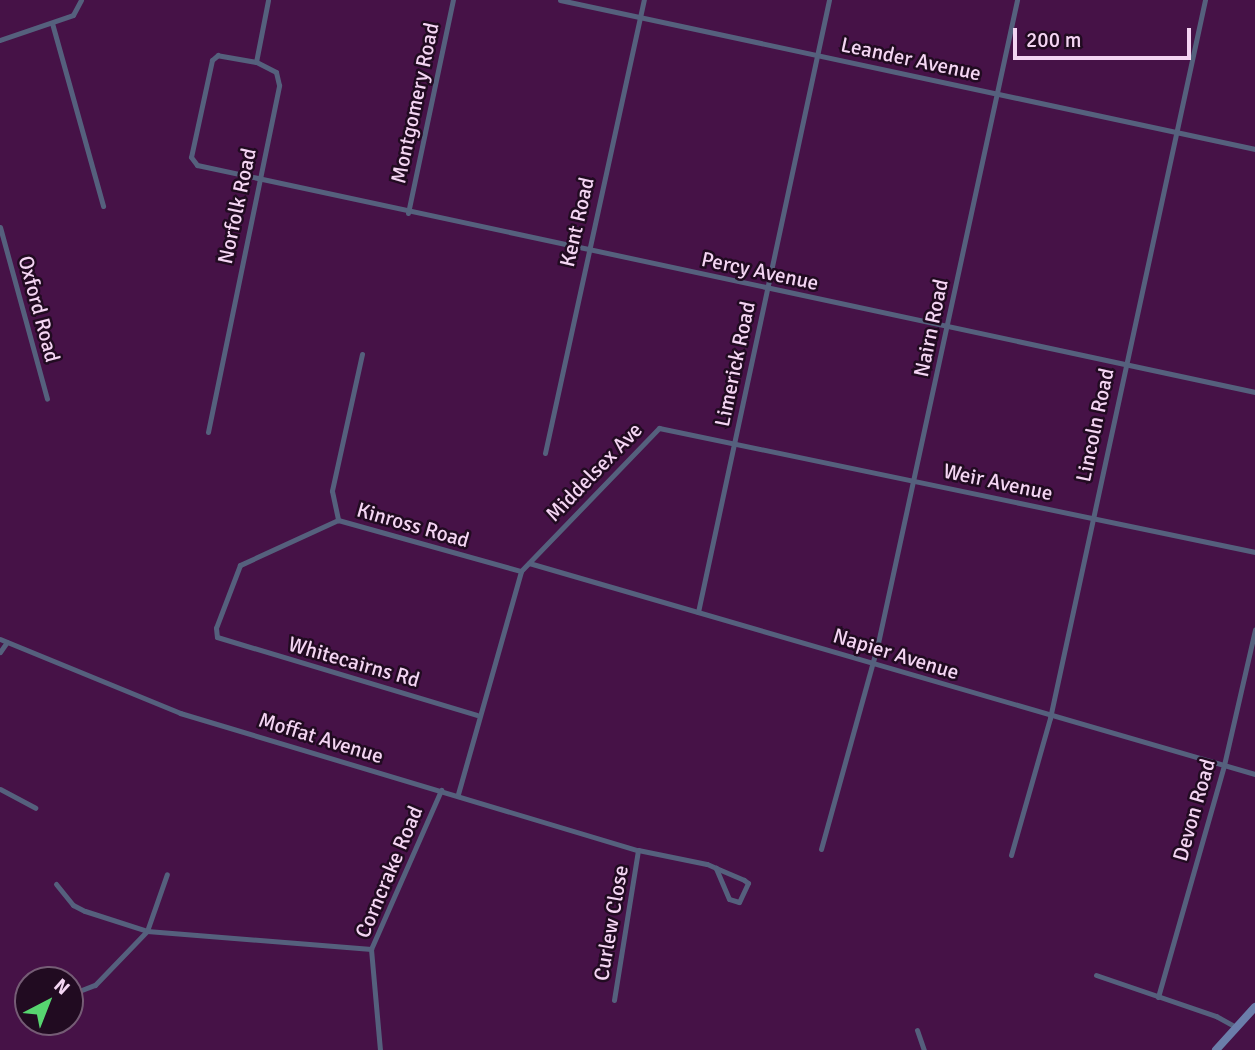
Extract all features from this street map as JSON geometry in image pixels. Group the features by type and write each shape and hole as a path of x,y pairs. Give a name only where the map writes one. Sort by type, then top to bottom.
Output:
{"main road":[{"path":"1216,1050 1255,1007"}],"street":[{"path":"0,40 77,13 82,0"},
{"path":"257,62 268,0"},
{"name":"Montgomery Road","path":"408,213 453,0"},
{"name":"Leander Avenue","path":"560,0 1255,149"},
{"name":"Kent Road","path":"545,453 587,249 644,0"},
{"name":"Limerick Road","path":"698,612 829,0"},
{"name":"Nairn Road","path":"821,849 873,663 948,328 1017,0"},
{"name":"Lincoln Road","path":"1010,855 1050,718 1091,518 1205,0"},
{"path":"52,23 103,206"},
{"name":"Percy Avenue","path":"257,62 218,55 212,60 191,156 197,165 408,213 1255,392"},
{"name":"Norfolk Road","path":"208,432 279,85 276,72 257,62"},
{"name":"Oxford Road","path":"1,231 47,399"},
{"name":"Kinross Road","path":"362,354 332,491 338,520 521,571"},
{"name":"Middelsex Ave","path":"529,563 655,430 735,441"},
{"name":"Weir Avenue","path":"735,441 1255,552"},
{"name":"Whitecairns Rd","path":"338,520 240,565 215,632 222,640 477,715"},
{"path":"458,794 477,715 521,571 529,563"},
{"name":"Napier Avenue","path":"529,563 873,663 1050,718 1255,774"},
{"name":"Devon Road","path":"1158,997 1224,765 1255,630"},
{"name":"Moffat Avenue","path":"0,639 180,713 638,850 716,868 748,883 738,902 729,899 716,868"},
{"path":"0,652 7,642"},
{"path":"0,789 35,808"},
{"name":"Corncrake Road","path":"380,1050 371,949 441,790"},
{"name":"Curlew Close","path":"614,1000 638,850"},
{"path":"84,990 96,985 147,931 167,874"},
{"path":"56,884 85,911 147,931 371,949"},
{"path":"1096,975 1236,1027"},
{"path":"917,1030 924,1050"}]}
